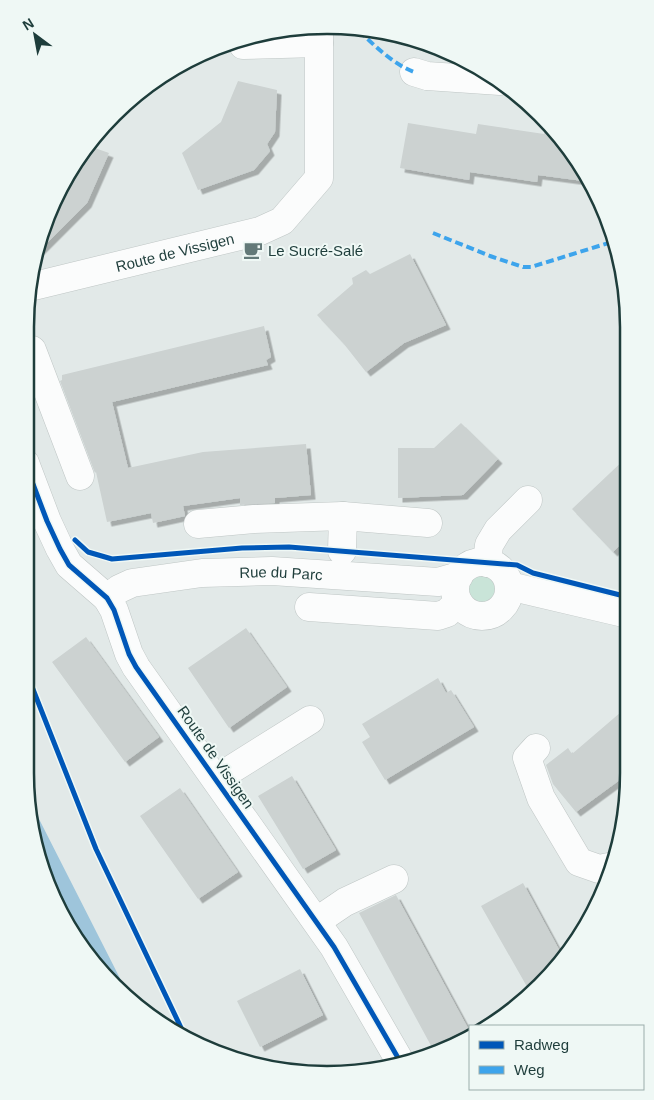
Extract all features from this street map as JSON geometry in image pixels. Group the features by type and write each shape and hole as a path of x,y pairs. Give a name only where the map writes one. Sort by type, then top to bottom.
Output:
{"street":[{"path":"250,44 319,37"},
{"name":"Route de Vissigen","path":"37,285 260,230 282,220 319,178 319,37"},
{"path":"414,72 427,76 485,80"},
{"path":"34,355 80,476"},
{"name":"Route de Vissigen","path":"34,485 47,521 63,554 70,565 107,598 114,610 129,654 136,667 317,921 344,963 398,1057"},
{"path":"459,576 455,584 455,594 464,610 481,616 490,615 498,611 505,604 509,586 502,571 488,563 489,545 498,530 528,500"},
{"path":"342,551 343,516"},
{"path":"198,524 254,519 343,516 428,523"},
{"name":"Rue du Parc","path":"107,598 119,589 132,583 202,573 272,571 438,582 459,576 471,564 488,563"},
{"path":"509,586 620,612"},
{"path":"309,608 438,616 447,613 458,602"},
{"path":"216,779 310,720"},
{"path":"536,748 527,758 540,798 579,862 600,869 605,868"},
{"path":"317,921 345,902 394,879"}],"green space":[{"path":"481,575 491,579 495,589 491,599 481,603 471,599 467,589 471,579"}],"water":[{"path":"36,811 122,981 94,952 64,903 49,867"}],"building":[{"path":"238,81 277,90 275,132 267,144 270,151 254,170 198,190 182,153 221,122"},
{"path":"408,123 476,134 478,124 544,134 544,131 560,148 581,181 538,175 537,182 470,172 469,180 400,168"},
{"path":"94,148 109,153 87,203 46,244 64,197"},
{"path":"410,254 446,325 404,343 366,372 344,344 317,315 353,284 352,278 366,270 370,274"},
{"path":"264,326 271,357 266,360 268,365 112,402 128,468 203,452 306,444 311,495 275,498 275,503 240,505 240,498 183,506 185,516 153,523 151,513 107,522 96,472 60,381 62,380 62,375"},
{"path":"461,423 498,459 463,495 398,498 398,448 434,448"},
{"path":"620,464 620,545 613,552 572,509"},
{"path":"246,628 287,687 229,728 188,668"},
{"path":"86,637 159,737 125,762 52,662"},
{"path":"438,678 446,693 451,690 474,727 385,780 362,742 370,737 362,724"},
{"path":"620,713 620,780 576,812 553,784 546,765 568,748 572,754"},
{"path":"292,776 336,850 303,869 258,796"},
{"path":"180,788 238,872 198,899 140,816"},
{"path":"523,883 560,952 527,987 481,906"},
{"path":"396,895 469,1030 432,1047 359,913"},
{"path":"300,969 323,1015 260,1047 237,1001"}],"marked path":[{"path":"365,36 392,59 414,72"},
{"path":"433,233 523,267 531,267 608,243"}],"cycle path":[{"path":"34,487 47,521 69,565 107,598 114,610 129,654 136,667 334,947 398,1057"},
{"path":"75,540 88,552 112,559 242,548 289,547 517,565 533,573 620,595"},
{"path":"34,692 96,849 181,1027"}],"place":[{"name":"Le Sucré-Salé","path":"253,250"}]}
